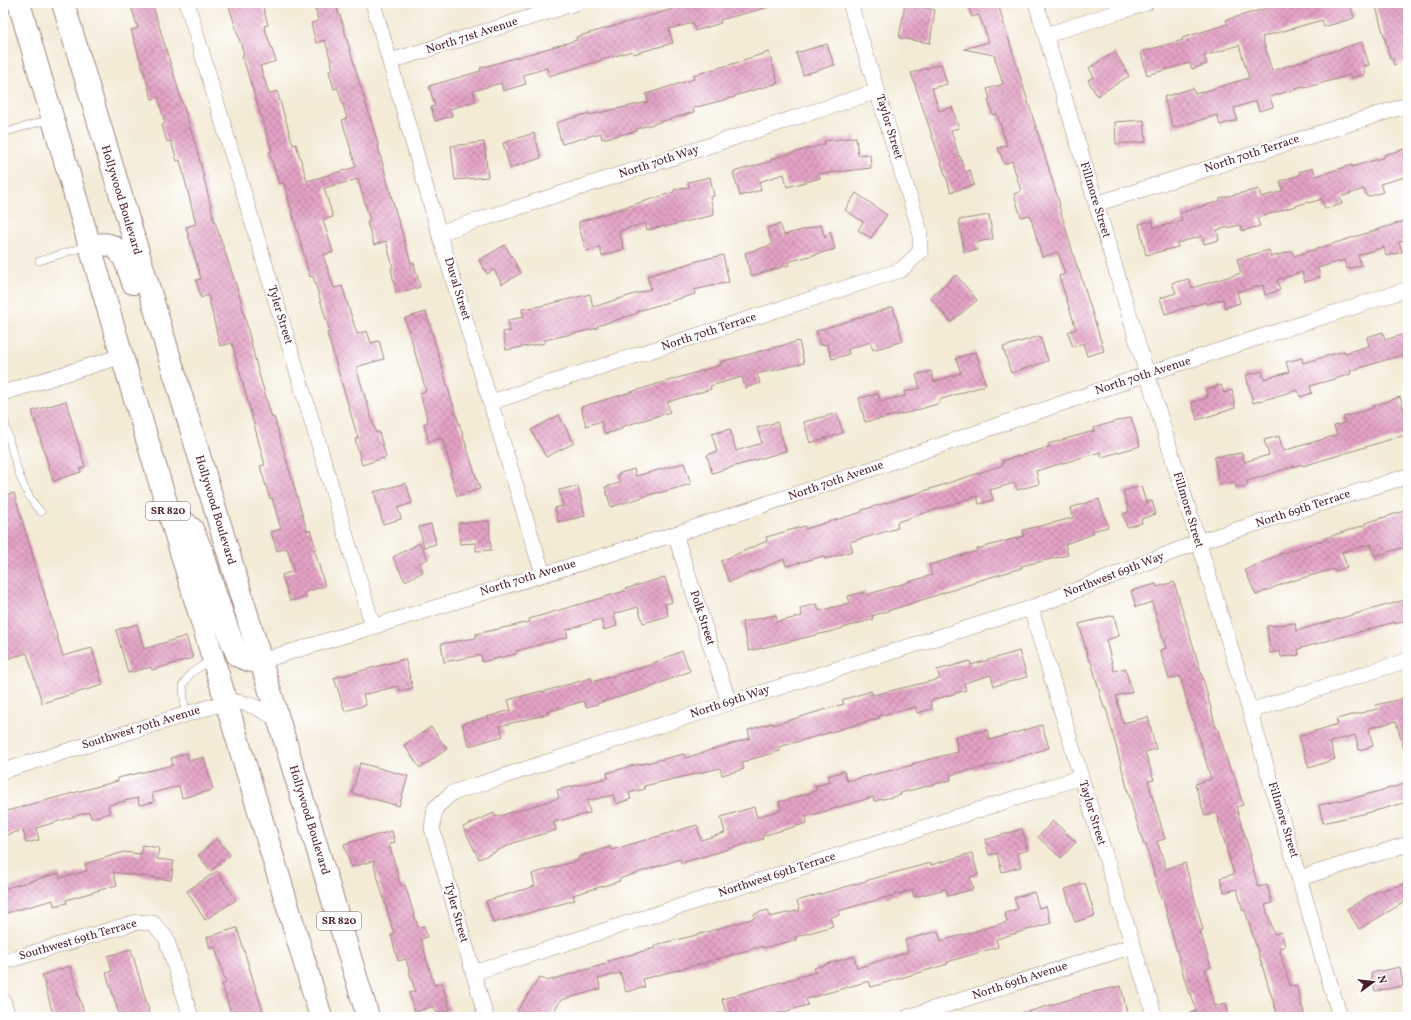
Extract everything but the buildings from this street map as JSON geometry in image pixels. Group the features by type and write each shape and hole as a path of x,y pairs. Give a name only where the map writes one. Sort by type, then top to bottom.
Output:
{"highway":[{"name":"SR 820","path":"19,3 122,356 321,1017"},
{"name":"Hollywood Boulevard","path":"63,3 368,1017"},
{"path":"90,246 109,245 117,250 127,262 160,373 175,377"},
{"path":"167,506 192,529 203,554 215,594 233,646 238,656 251,661 261,661"}],"street":[{"name":"Tyler Street","path":"187,3 373,626"},
{"name":"Duval Street","path":"373,3 440,233 536,552 544,573"},
{"name":"North 71st Avenue","path":"391,61 576,3"},
{"name":"Taylor Street","path":"850,3 920,231 920,252"},
{"name":"Fillmore Street","path":"1036,3 1146,374 1250,711 1340,1017"},
{"path":"1046,35 1146,3"},
{"name":"North 70th Way","path":"440,233 878,91"},
{"name":"North 70th Terrace","path":"1096,204 1408,105"},
{"name":"North 70th Terrace","path":"491,402 901,270 920,252"},
{"name":"North 70th Avenue","path":"261,661 675,534 851,476 1146,374 1408,289"},
{"path":"3,393 122,356"},
{"name":"North 69th Terrace","path":"1198,542 1408,476"},
{"name":"Polk Street","path":"675,534 729,703"},
{"name":"Northwest 69th Way","path":"1031,608 1198,542"},
{"name":"Taylor Street","path":"1031,608 1080,777 1155,1017"},
{"name":"North 69th Way","path":"435,808 452,793 729,703 1031,608"},
{"path":"1250,711 1408,660"},
{"name":"Southwest 70th Avenue","path":"3,770 226,702 246,702 278,719"},
{"name":"Northwest 69th Terrace","path":"473,973 1080,777"},
{"name":"Tyler Street","path":"435,808 432,828 486,1017"},
{"path":"1300,878 1408,844"},
{"name":"Southwest 69th Terrace","path":"3,962 137,922 153,922 166,938 191,1017"},
{"name":"North 69th Avenue","path":"908,1017 1133,946"},
{"path":"3,1000 8,1017"}],"lane":[{"path":"3,133 53,118"},
{"path":"39,261 90,246"},
{"path":"3,416 22,483 29,496 41,512"},
{"path":"185,714 183,685 192,674 213,659"}]}
